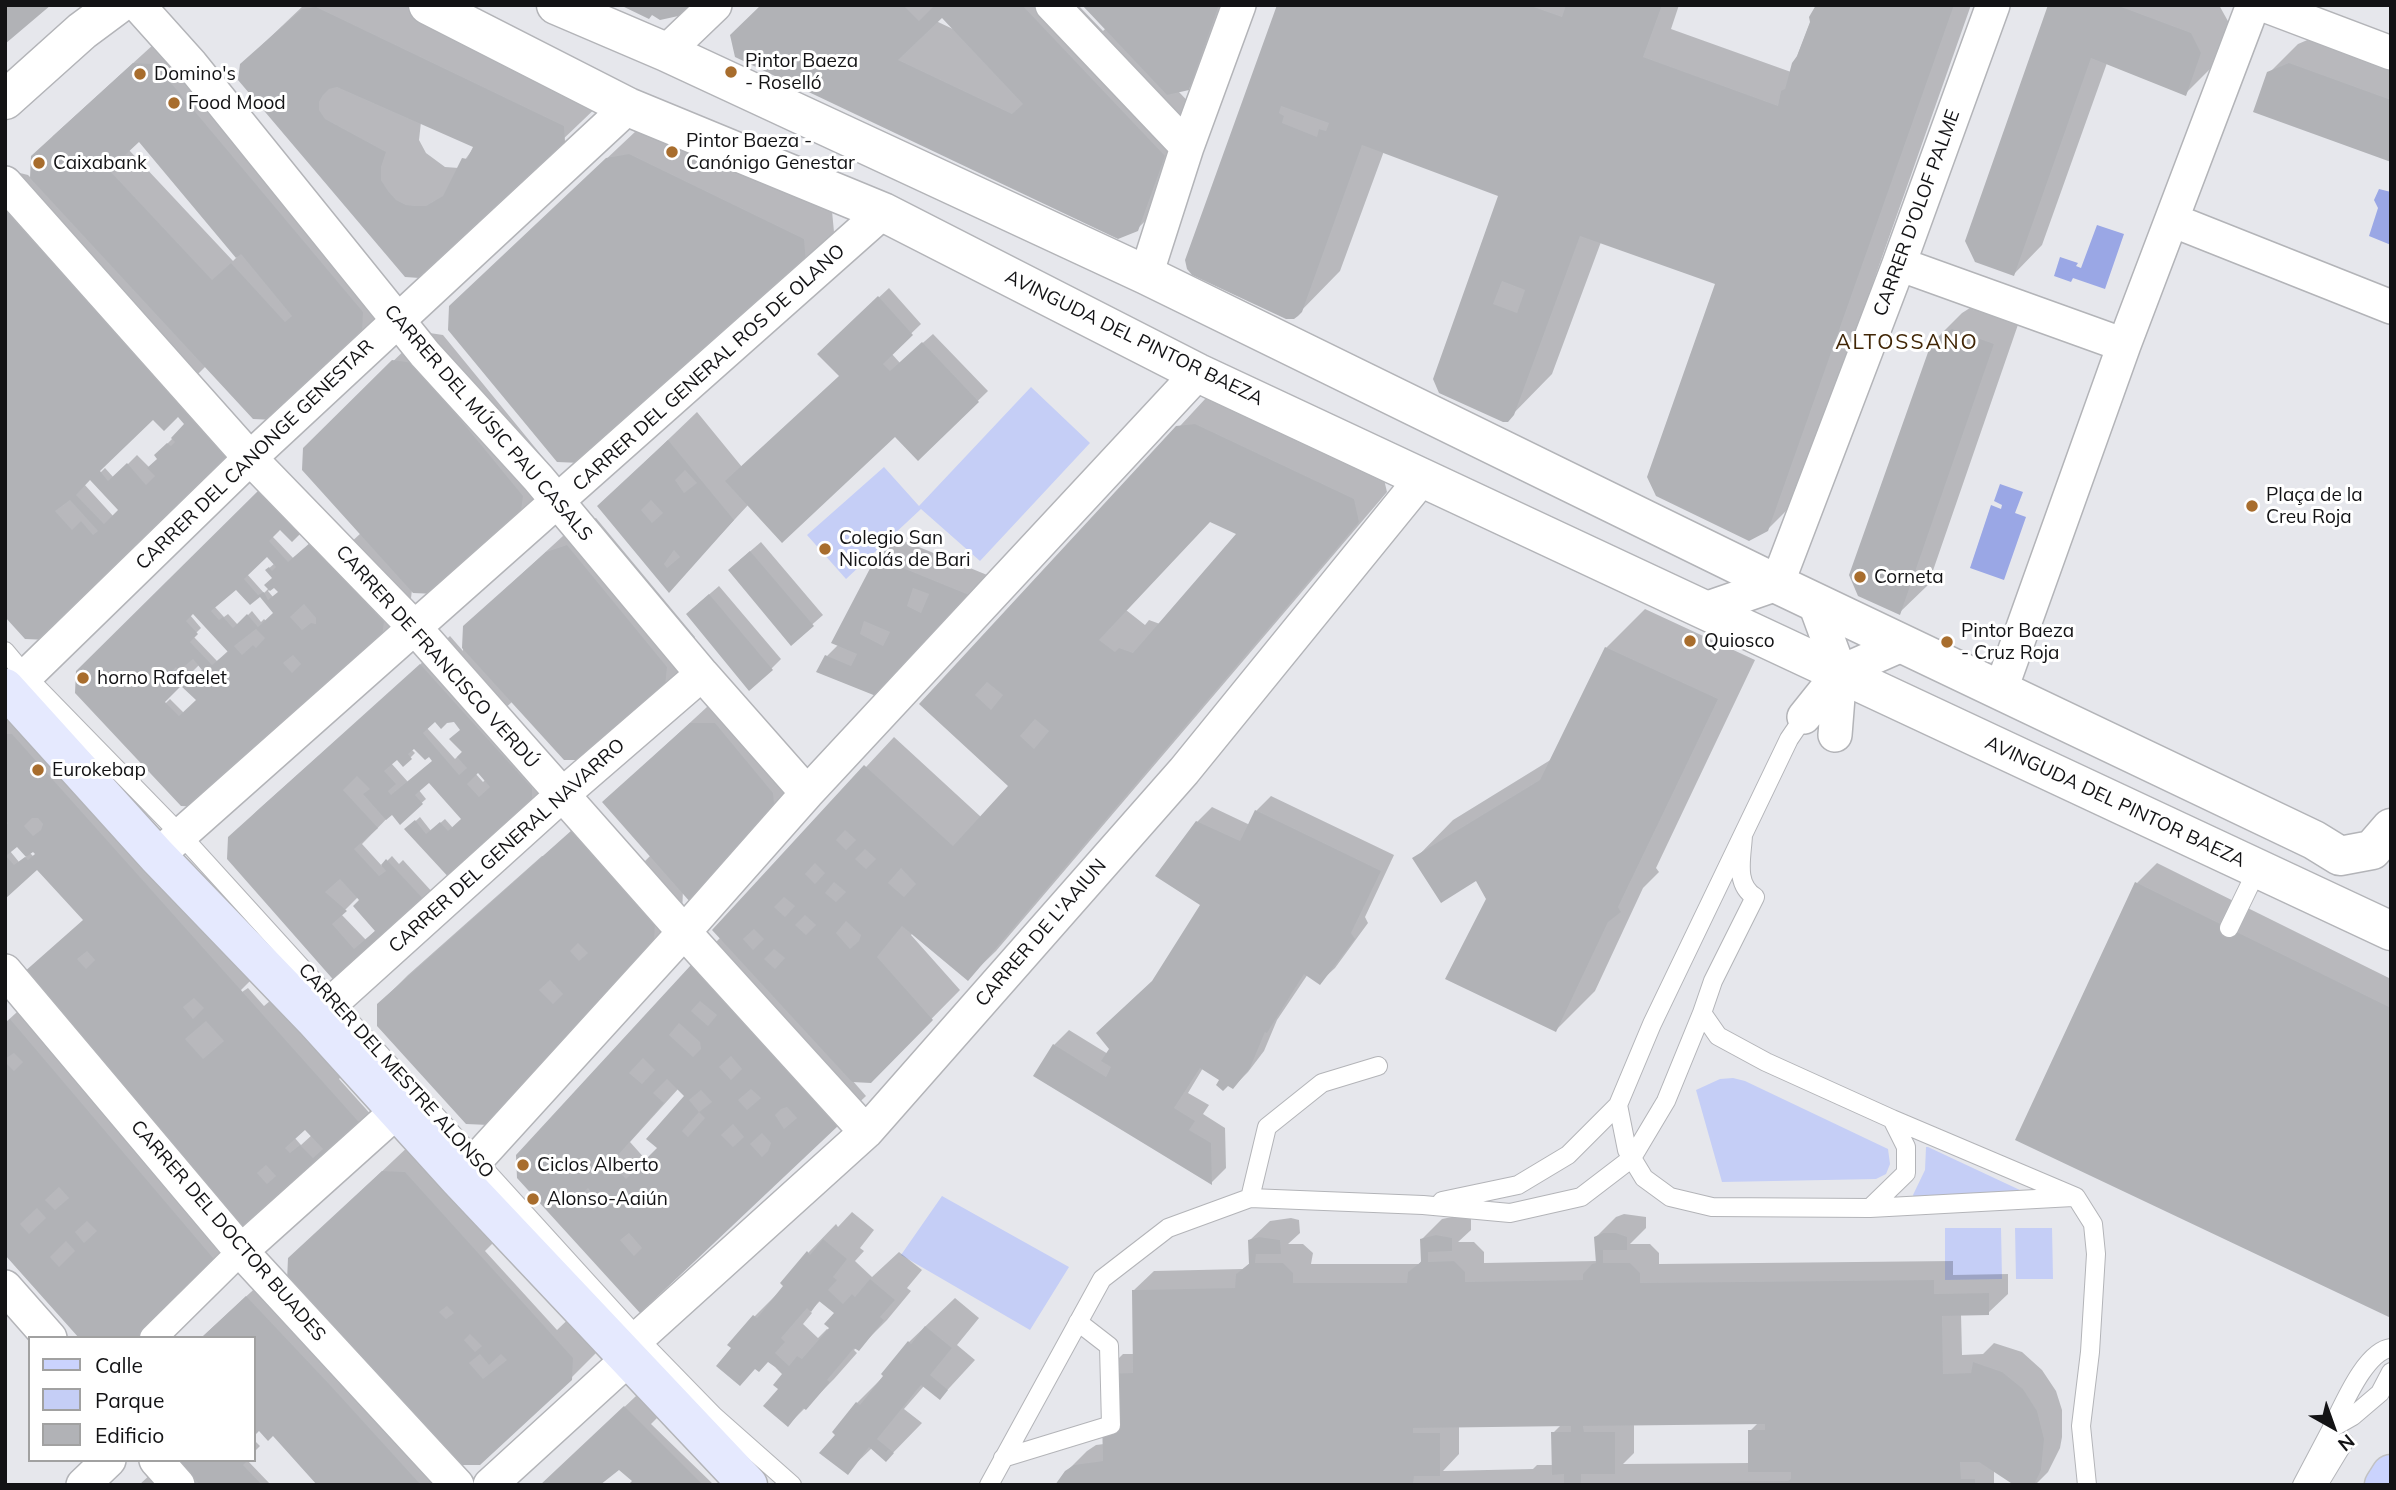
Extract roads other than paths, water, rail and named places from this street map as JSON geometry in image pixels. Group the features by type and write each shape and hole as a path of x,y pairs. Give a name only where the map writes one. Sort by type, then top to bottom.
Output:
{"main road":[{"name":"CARRER DEL MESTRE ALONSO","path":"10,679 323,1010 397,1111 468,1169 633,1348 748,1485"},
{"path":"2384,1485 2391,1474"}],"street":[{"path":"5,100 82,31 117,5"},
{"name":"CARRER DEL MÚSIC PAU CASALS","path":"138,5 177,47 397,320 558,502 702,674 807,793"},
{"name":"CARRER DEL MÚSIC PAU CASALS","path":"169,5 177,47"},
{"name":"AVINGUDA DEL PINTOR BAEZA","path":"428,5 628,107 883,212 1198,373 2391,931"},
{"path":"556,5 666,52 1146,275 1777,584 2301,834 2340,856 2372,850 2391,828"},
{"path":"666,52 715,5"},
{"path":"1052,5 1187,148"},
{"path":"1146,275 1187,148 1238,5"},
{"name":"CARRER D'OLOF PALME","path":"1777,584 1899,264 1993,5"},
{"path":"2000,689 2124,345 2253,5"},
{"path":"2264,5 2391,53"},
{"name":"CARRER DEL CANONGE GENESTAR","path":"10,679 628,107"},
{"name":"CARRER DE FRANCISCO VERDÚ","path":"5,183 250,458 415,628 684,932 866,1132"},
{"name":"CARRER DEL GENERAL ROS DE OLANO","path":"169,846 883,212"},
{"path":"2172,220 2391,307"},
{"path":"1899,264 2124,345"},
{"path":"468,1169 807,793 1198,373"},
{"name":"CARRER DE L'AAIUN","path":"490,1485 866,1132 1184,771 1423,477"},
{"path":"1705,609 1777,584"},
{"path":"1814,601 1840,672 1835,735"},
{"path":"1804,717 1840,672 1904,644"},
{"name":"CARRER DEL GENERAL NAVARRO","path":"323,1010 562,795 702,674"},
{"name":"CARRER DEL DOCTOR BUADES","path":"10,985 241,1251 457,1485"},
{"path":"155,1336 241,1251 397,1111"},
{"path":"10,1293 48,1336"},
{"path":"83,1485 107,1462"},
{"path":"158,1462 178,1485"}],"lane":[{"path":"1423,1205 1518,1185 1568,1155 1618,1105 1652,1024 1789,739 1804,717"},
{"path":"989,1485 1102,1279 1168,1228 1251,1198 1423,1205 1510,1213 1581,1197 1632,1158 1666,1101 1713,981 1755,897 1747,892 1741,879 1743,835"},
{"path":"2229,928 2258,869"},
{"name":"CARRER DEL MESTRE ALONSO","path":"323,1010 468,1169"},
{"path":"1702,1013 1718,1036 1766,1062 2076,1197 2093,1224 2096,1254 2090,1352 2081,1426 2087,1485"},
{"path":"1251,1198 1267,1127 1322,1083 1378,1066"},
{"path":"1618,1105 1626,1150 1644,1178 1670,1197 1712,1208 1870,1208 2076,1197"},
{"path":"1870,1208 1906,1173 1906,1147 1892,1119"},
{"path":"1003,1458 1111,1425 1109,1346 1078,1322"},
{"name":"CARRER DEL MESTRE ALONSO","path":"633,1348 792,1485"},
{"path":"2302,1485 2364,1369 2384,1349 2391,1348"},
{"path":"2332,1428 2353,1416 2380,1393 2391,1372"},
{"path":"2318,1485 2344,1442"}],"place":[{"name":"Pintor Baeza - Roselló","path":"731,72"},
{"name":"Domino's","path":"140,74"},
{"name":"Food Mood","path":"174,103"},
{"name":"Pintor Baeza - Canónigo Genestar","path":"672,152"},
{"name":"Caixabank","path":"39,163"},
{"name":"Plaça de la Creu Roja","path":"2252,506"},
{"name":"Colegio San Nicolás de Bari","path":"825,549"},
{"name":"Corneta","path":"1860,577"},
{"name":"Quiosco","path":"1690,641"},
{"name":"Pintor Baeza - Cruz Roja","path":"1947,642"},
{"name":"horno Rafaelet","path":"83,678"},
{"name":"Eurokebap","path":"38,770"},
{"name":"Ciclos Alberto","path":"523,1165"},
{"name":"Alonso-Aaiún","path":"533,1199"}],"district":[{"name":"ALTOSSANO","path":"1907,343"}]}
